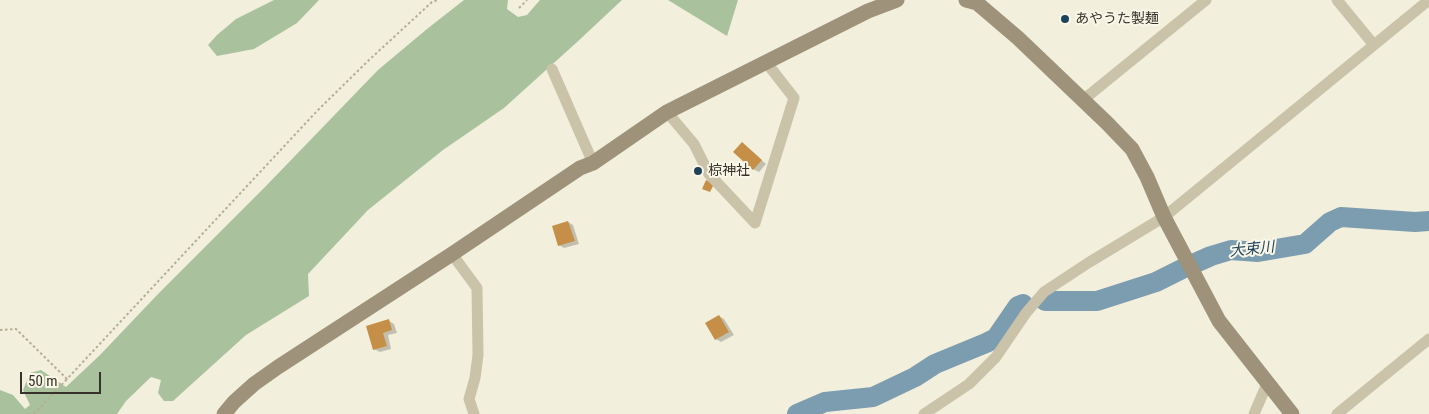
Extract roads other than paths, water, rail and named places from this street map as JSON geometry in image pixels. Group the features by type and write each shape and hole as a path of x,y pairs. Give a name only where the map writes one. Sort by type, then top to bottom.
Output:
{"street":[{"path":"224,414 254,384 278,367 580,168 593,163 667,112 868,11 897,0"},
{"path":"966,0 977,3 1012,32 1132,150 1147,177 1164,217 1219,321 1292,414"},
{"path":"1083,100 1206,0"},
{"path":"1337,0 1374,45"},
{"path":"924,414 969,384 996,357 1026,313 1044,292 1164,217 1429,0"},
{"path":"667,112 694,144 709,174 755,222 794,98 766,62"},
{"path":"552,69 593,163"},
{"path":"452,254 477,288 478,355 476,378 469,399 474,414"},
{"path":"1337,414 1429,339"},
{"path":"1254,414 1267,384"}],"waterway":[{"name":"大束川","path":"1045,301 1097,301 1156,282 1211,256 1231,250 1258,252 1305,244 1330,222 1341,217 1415,222 1429,221"},
{"name":"大束川","path":"797,414 825,402 873,397 915,377 935,364 986,343 996,338 1018,306 1023,304"}],"place":[{"name":"あやうた製麺","path":"1065,19"},
{"name":"椋神社","path":"698,171"}]}
